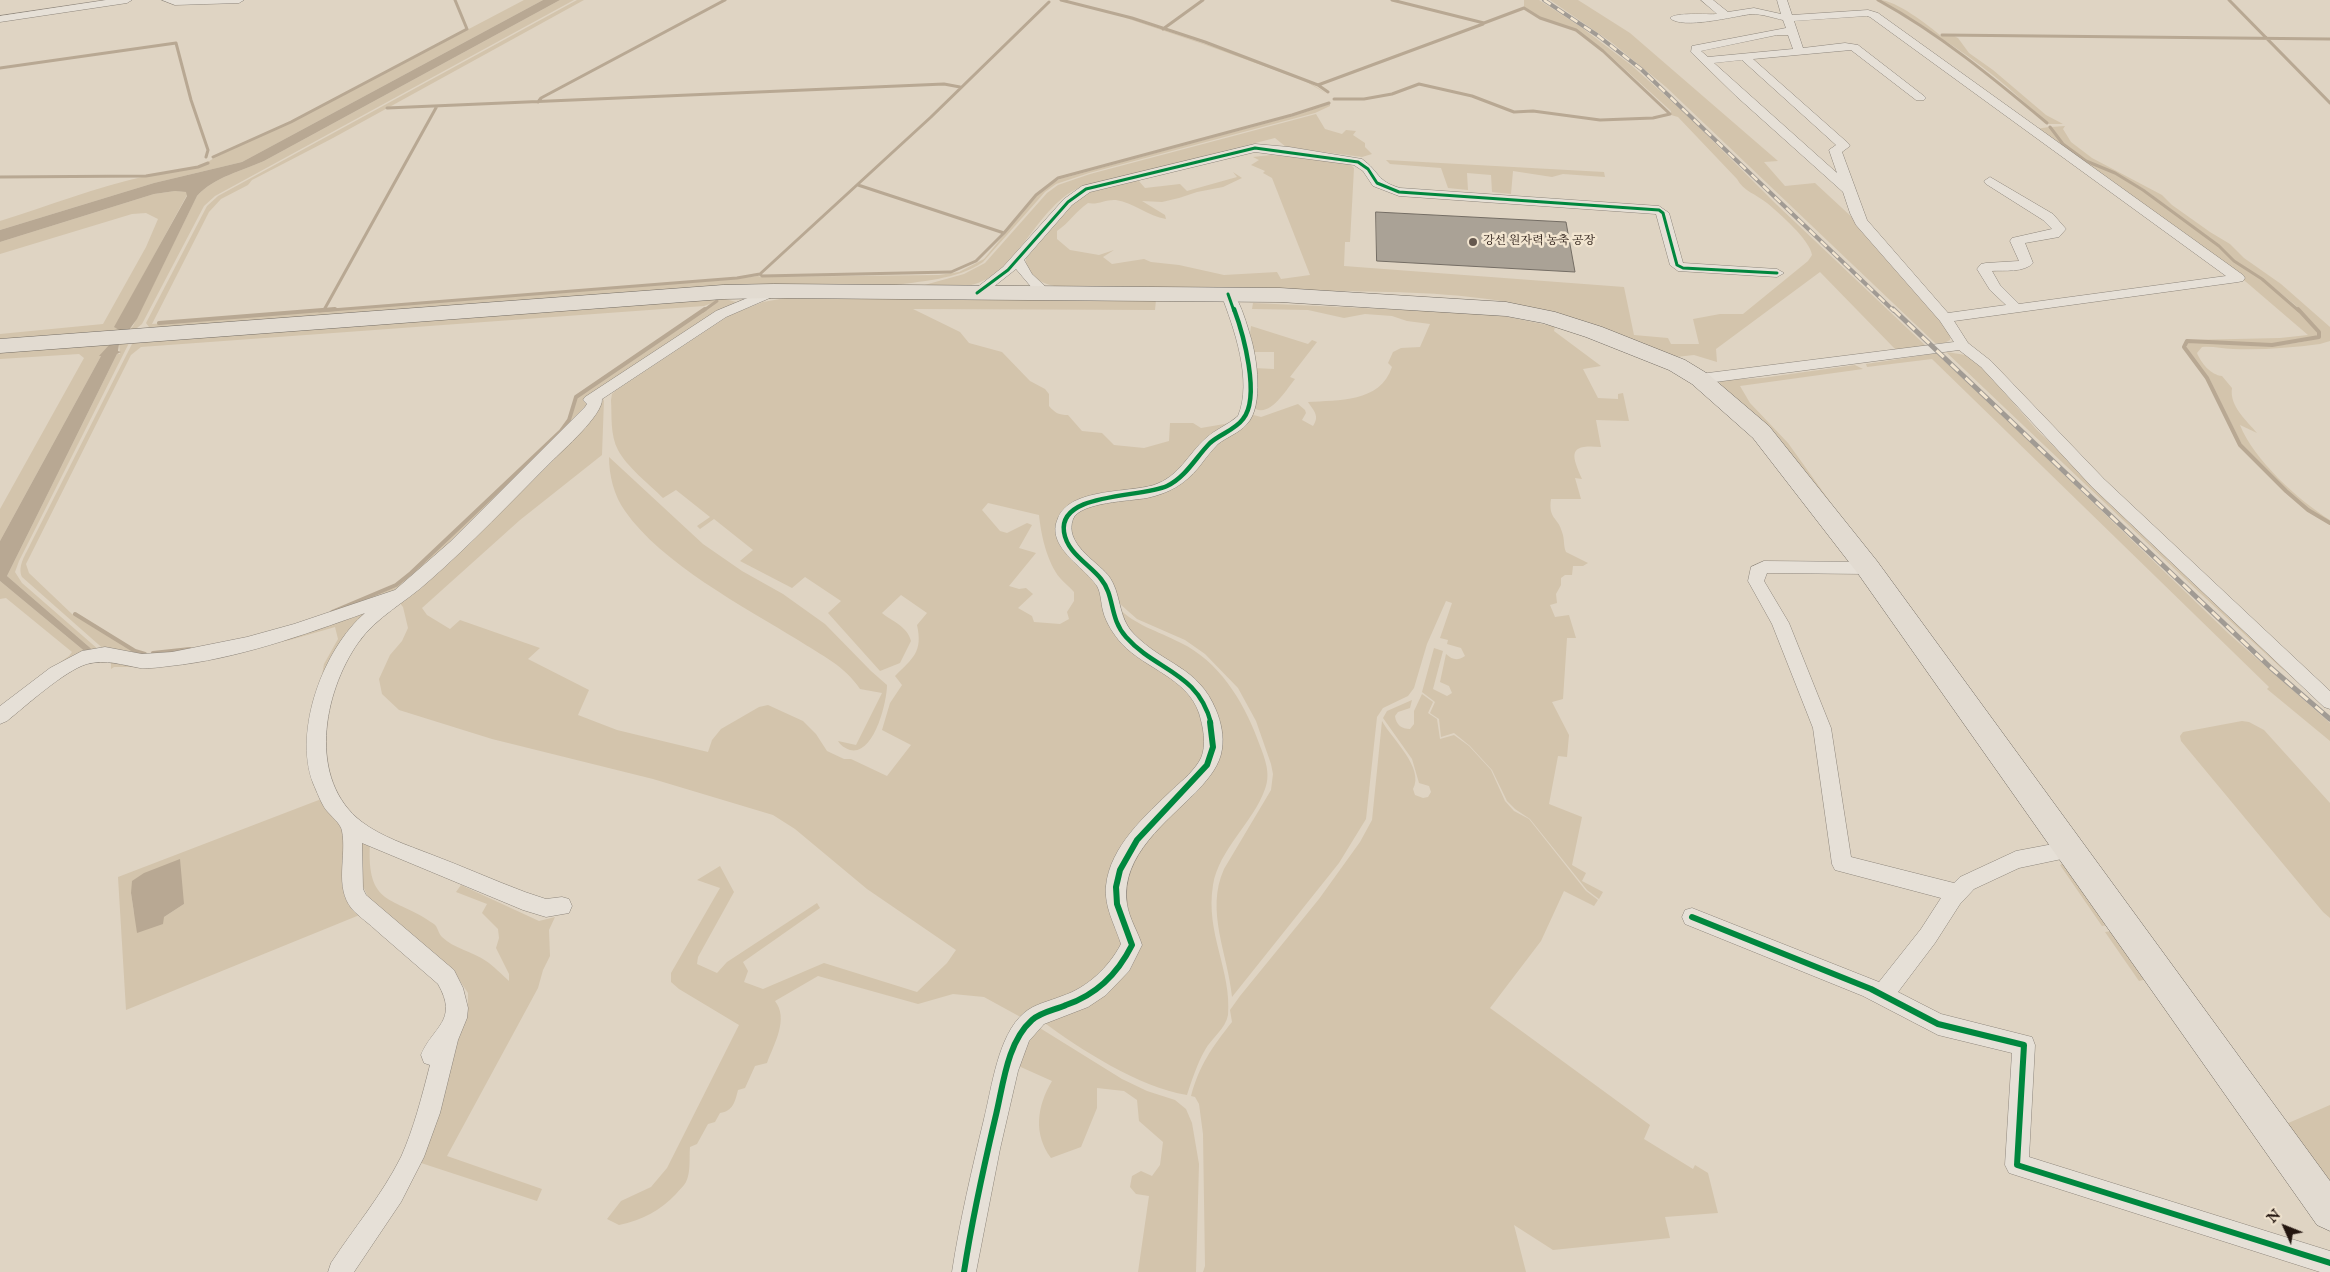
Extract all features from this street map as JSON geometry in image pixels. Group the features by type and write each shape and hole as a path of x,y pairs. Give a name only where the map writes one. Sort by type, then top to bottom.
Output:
{"main road":[{"path":"0,346 713,292 774,291 1043,292 1346,297 1506,309 1527,312 1594,332 1677,365 1700,379 1761,432 1868,568 2330,1212"}],"street":[{"path":"38,13 44,0"},
{"path":"0,19 127,0"},
{"path":"167,0 175,2 239,0"},
{"path":"1706,0 1724,14"},
{"path":"1782,0 1799,52"},
{"path":"1675,18 1702,19 1754,10 1787,18 1868,13 1880,18 1976,90 2238,278 1945,318"},
{"path":"1793,31 1777,32 1696,48 1705,61 1849,191"},
{"path":"1705,61 1845,46 1854,47 1920,98"},
{"path":"1744,56 1844,146 1835,150 1856,213 1861,222 1945,318 1959,336 1962,344 1986,364 2098,483 2330,702"},
{"path":"977,293 995,281 1017,260 1068,202 1086,189 1255,148 1289,151 1358,162 1368,169 1383,187 1399,192 1659,210 1663,213 1677,264 1683,268 1777,273"},
{"path":"1990,181 2048,217 2060,229 2054,234 2017,242 2026,263 1986,267 1984,269 1995,287 2016,308"},
{"path":"1017,260 1028,276 1043,292"},
{"path":"562,906 546,908 523,901 384,844 352,826 336,811 319,766 319,712 336,665 353,636 382,609 443,559 575,428 590,411 595,402 592,399 721,314 774,291"},
{"path":"964,1272 982,1169 1007,1074 1020,1034 1032,1020 1050,1010 1071,1004 1092,992 1110,978 1123,963 1132,945 1117,904 1121,863 1133,843 1206,767 1213,748 1212,728 1201,697 1189,681 1140,650 1127,638 1112,614 1109,592 1102,580 1073,550 1067,541 1064,524 1071,510 1080,505 1125,497 1169,485 1181,478 1217,437 1243,420 1248,410 1250,384 1249,351 1228,294"},
{"path":"1700,379 1962,344"},
{"path":"1868,568 1764,567 1757,572 1756,581 1780,623 1822,728 1842,864 1958,892"},
{"path":"0,716 56,673 82,658 105,654 133,660 164,660 238,646 297,630 364,605 401,594"},
{"path":"340,1272 400,1182 437,1084 440,1047 459,1008 456,992 446,977 359,902 353,890 352,826"},
{"path":"1882,995 1928,936 1958,892 1967,883 2016,860 2069,850"},
{"path":"1692,917 1882,995 1938,1024 2024,1045 2017,1165 2330,1263"}],"shaded area":[{"path":"524,0 543,0 242,162 154,183 0,230 0,221 91,191 128,180 200,166 215,157 292,122"},
{"path":"543,0 560,0 264,161 220,179 204,189 197,196 137,319 129,330 119,330 114,327 187,196 186,192 175,191 154,194 0,242 0,230 154,183 242,162"},
{"path":"560,0 574,0 215,196 204,206 142,324 137,328 129,330 133,326 197,196 204,189 220,179 264,161"},
{"path":"577,0 584,0 333,138 252,180 248,185 221,199 209,212 152,324 758,276 939,275 959,272 984,259 1037,195 1060,179 1293,116 1330,104 1330,106 1315,113 1089,173 1056,184 1045,192 983,262 962,273 938,279 889,286 149,327 146,323 207,206 218,196"},
{"path":"1524,0 1539,0 1581,27 1631,65 1685,113 1776,204 1926,346 1896,350 1820,272 1716,349 1717,362 1694,355 1676,357 1553,313 1490,299 1401,292 1061,287 1043,282 1029,271 1026,259 1035,244 1064,212 1089,191 1138,180 1145,188 1180,184 1187,191 1237,177 1233,172 1242,178 1223,187 1162,202 1142,201 1165,215 1166,219 1116,200 1088,203 1057,231 1057,239 1070,250 1099,255 1114,250 1103,257 1112,264 1144,259 1151,262 1179,265 1224,275 1277,272 1281,279 1310,275 1272,178 1263,173 1265,171 1251,165 1259,160 1253,157 1271,155 1342,162 1354,168 1350,242 1345,242 1344,266 1624,287 1634,335 1668,338 1671,344 1699,344 1693,319 1720,314 1743,314 1808,261 1812,255 1810,249 1786,220 1767,203 1743,187 1678,117 1671,115 1671,111 1605,51 1577,30 1541,18 1524,8"},
{"path":"1550,0 1578,0 1630,33 1778,161 1764,162 1785,186 1815,183 1855,220 1862,232 1943,323 1951,335 1950,340 1944,343 1935,343 1666,87 1611,42"},
{"path":"1879,0 1903,8 1941,36 1954,36 1958,38 1969,53 1993,70 2046,115 2063,124 2049,124 1980,65 1938,36"},
{"path":"1123,17 1226,51 1307,81 1327,94 1305,81"},
{"path":"1316,114 1325,129 1342,134 1346,130 1356,131 1353,135 1365,143 1365,147 1372,154 1362,157 1286,147 1275,138 1081,187 1066,196 1052,208 1016,253 990,277 975,284 962,286 921,286 964,274 985,263 1047,193 1058,185 1090,174"},
{"path":"2065,126 2063,129 2071,142 2092,158 2162,195 2172,205 2230,244 2244,258 2281,284 2330,327 2330,341 2320,344 2255,349 2202,347 2197,353 2207,368 2222,376 2232,388 2233,401 2236,407 2257,433 2240,425 2255,452 2291,491 2330,520 2330,522 2309,510 2287,491 2242,445 2209,378 2186,348 2188,342 2193,341 2241,345 2289,344 2320,337 2320,332 2294,304 2263,279 2235,261 2220,246 2144,189 2115,173 2086,161 2064,143 2051,127"},
{"path":"2049,127 2062,144 2085,161 2114,173 2142,190 2218,246 2233,261 2261,279 2292,304 2317,332 2318,336 2271,344 2191,340 2280,338 2308,335 2245,281 2036,129"},
{"path":"1386,160 1604,172 1605,177 1563,174 1552,177 1513,171 1511,194 1492,192 1491,175 1467,173 1468,190 1448,188 1441,168 1390,164"},
{"path":"175,191 187,192 187,195 115,327 119,330 0,339 0,334 103,324 146,247 158,219 146,213 132,214 0,254 0,242 154,194"},
{"path":"791,297 963,300 1156,300 1155,310 913,309 960,332 969,343 1002,352 1030,381 1045,389 1049,394 1049,406 1053,410 1060,414 1068,415 1082,431 1102,433 1114,445 1144,448 1169,441 1170,423 1193,423 1201,428 1236,422 1191,462 1155,487 1103,495 1059,519 1102,583 1109,616 1188,691 1201,712 1204,733 1204,758 1121,850 1127,936 1102,979 1026,1020 984,997 953,994 918,1004 818,976 775,1001 781,1016 779,1032 767,1063 755,1066 745,1088 738,1090 731,1108 720,1113 715,1122 708,1124 697,1144 690,1147 689,1174 684,1185 657,1210 619,1225 607,1219 621,1201 651,1187 667,1168 739,1025 679,989 671,982 671,973 720,888 697,880 720,866 734,892 698,957 697,964 717,973 727,962 817,903 820,908 743,962 748,971 744,982 763,989 824,963 917,992 947,963 956,950 867,889 795,829 773,815 653,779 492,739 399,710 382,694 379,679 390,655 402,641 408,628 403,607 398,601 595,415 604,399 602,455 520,520 422,608 427,615 450,629 460,620 540,648 528,659 589,690 578,715 617,730 708,752 712,740 721,729 759,707 768,705 803,721 816,734 827,751 844,759 851,759 887,776 911,745 882,730 890,703 902,685 895,676 915,654 919,642 917,625 927,613 901,595 882,613 903,628 911,641 900,663 880,671 828,613 841,601 805,577 792,588 740,561 753,550 714,519 700,529 697,526 710,517 676,490 663,498 627,462 615,444 611,400 612,394 615,391 730,315 763,302","holes":["988,503 1039,515 1043,540 1055,572 1074,592 1074,601 1067,612 1069,619 1060,624 1034,622 1032,616 1018,608 1033,594 1026,588 1019,589 1009,586 1036,553 1019,548 1032,525 1027,523 1007,533 1000,531 982,510"]},
{"path":"722,298 736,302 587,401 591,404 588,411 565,437 409,585 401,590 293,630 249,642 166,658 138,659 107,652 22,577 21,564 133,342 313,327","holes":["717,302 577,397 571,419 562,431 412,574 396,585 316,619 256,639 142,656 72,614 29,573 26,564 131,355 141,347 704,306"]},
{"path":"1253,303 1494,314 1552,326 1555,327 1554,331 1601,366 1583,369 1598,398 1618,399 1618,394 1623,393 1629,421 1596,420 1601,447 1583,447 1575,452 1574,457 1582,479 1575,478 1581,499 1551,499 1550,506 1552,514 1562,532 1566,552 1588,563 1583,566 1573,566 1572,575 1565,575 1561,578 1561,585 1556,594 1557,603 1550,605 1555,617 1569,615 1576,638 1567,638 1563,699 1552,702 1569,735 1567,757 1558,756 1549,804 1582,817 1572,865 1586,873 1582,881 1603,892 1599,899 1587,890 1530,819 1507,801 1492,770 1470,746 1454,733 1441,737 1439,719 1430,713 1435,702 1422,692 1434,648 1443,651 1433,689 1447,696 1452,693 1449,686 1440,682 1446,654 1455,659 1465,656 1461,648 1447,644 1448,640 1440,638 1452,603 1446,601 1427,644 1414,688 1408,696 1383,708 1377,717 1366,819 1339,863 1232,997 1217,917 1219,885 1224,869 1271,790 1273,774 1271,764 1256,721 1238,688 1205,654 1185,640 1137,619 1120,604 1073,542 1068,520 1087,507 1160,492 1250,414 1261,417 1298,404 1306,413 1302,420 1313,426 1316,416 1308,402 1345,400 1368,393 1378,387 1386,379 1392,367 1388,363 1393,352 1401,348 1420,347 1430,324 1407,321 1392,316 1365,314 1344,318 1308,310 1252,309"},
{"path":"1251,326 1308,344 1312,340 1317,342 1290,377 1295,379 1276,402 1264,410 1252,407 1254,368 1274,369 1274,352 1254,352 1250,334"},
{"path":"129,343 15,572 22,583 99,650 95,652 7,576 117,354 120,354 119,344"},
{"path":"110,344 101,356 0,541 0,509 84,358 79,354 0,359 0,352"},
{"path":"110,344 119,344 118,351 121,352 117,354 7,576 95,652 88,654 0,581 0,541 101,356 99,356"},
{"path":"1946,352 1966,355 1983,368 2036,429 2330,709 2280,667 2202,595"},
{"path":"1938,353 2229,634 2330,723 2330,741 2267,689 2269,687 1932,359 1867,367 1866,364"},
{"path":"1855,365 1863,369 1740,386 1750,403 1788,443 1831,503 1825,501 1719,384 1720,381 1725,380 1762,378"},
{"path":"609,457 703,544 742,571 783,594 825,624 887,685 882,715 878,726 866,745 858,750 850,750 843,747 838,741 856,745 882,693 860,689 847,674 832,662 705,583 660,548 641,530 621,505 613,485"},
{"path":"0,581 88,654 0,709 25,687 72,652 6,598 0,599"},
{"path":"387,601 330,673 322,675 324,664 338,639 335,627 290,640 154,667 114,667 111,669 111,659 142,664"},
{"path":"1116,606 1139,623 1194,651 1218,671 1237,696 1251,724 1262,750 1268,776 1260,801 1229,848 1216,872 1213,885 1213,919 1226,983 1228,1015 1227,1020 1202,1055 1187,1095 1169,1091 1130,1076 1074,1044 1042,1021 1130,970 1135,959 1137,943 1125,903 1124,868 1199,781 1213,716 1130,638"},
{"path":"1422,694 1433,702 1428,713 1437,719 1440,739 1454,735 1469,746 1491,770 1505,801 1514,811 1529,819 1586,891 1598,900 1594,906 1564,891 1541,941 1490,1008 1650,1125 1644,1139 1693,1169 1695,1165 1708,1173 1718,1213 1665,1217 1670,1238 1553,1250 1514,1225 1526,1272 1203,1272 1205,1266 1203,1134 1199,1104 1195,1097 1191,1096 1198,1075 1212,1048 1232,1022 1230,1010 1319,899 1360,842 1372,820 1382,721 1411,763 1414,772 1415,781 1413,789 1415,795 1423,798 1428,797 1431,792 1429,786 1419,783 1412,759 1383,718 1387,711 1412,700 1410,708 1398,712 1395,716 1400,726 1410,729 1414,724 1414,711"},
{"path":"2242,721 2249,722 2264,730 2330,803 2330,918 2181,741 2180,736 2183,732"},
{"path":"324,798 342,828 362,914 126,1010 118,877","holes":["131,893 184,904 164,917 134,913"]},
{"path":"360,838 370,842 370,863 373,879 385,897 434,924 447,941 486,961 509,981 509,974 496,948 499,938 498,929 482,913 487,904 456,892 461,885 539,921 555,917 549,930 550,956 543,970 538,988 447,1156 542,1189 537,1201 415,1161 468,1007 468,993 452,969 371,903 359,878"},
{"path":"180,859 184,904 164,917 163,924 137,933 131,893 132,881 144,873"},
{"path":"2068,861 2114,924 2102,926 2060,865"},
{"path":"2119,930 2151,978 2139,981 2105,932"},
{"path":"1035,1025 1122,1079 1147,1091 1175,1100 1186,1109 1192,1123 1199,1164 1196,1272 1138,1272 1149,1196 1136,1194 1130,1187 1132,1176 1141,1171 1152,1176 1160,1165 1163,1142 1139,1121 1137,1100 1124,1091 1097,1088 1097,1108 1081,1147 1051,1158 1045,1149 1039,1130 1040,1110 1052,1081 1014,1064"},
{"path":"2330,1105 2330,1195 2286,1124"}],"building":[{"name":"강선 원자력 농축 공장","path":"1376,212 1566,222 1575,272 1377,261"}],"waterway":[{"path":"213,157 291,122 467,29 455,0"},
{"path":"538,101 541,98 725,0"},
{"path":"1061,0 1132,18 1164,28"},
{"path":"1164,28 1203,0"},
{"path":"1334,99 1364,99 1392,94 1419,84 1472,96 1514,112 1533,111 1600,120 1653,118 1670,114 1603,51 1576,30 1540,18 1524,8 1484,23 1392,0"},
{"path":"1878,0 1944,42 1986,73 2047,123"},
{"path":"2229,0 2267,38"},
{"path":"760,274 931,117 1049,2"},
{"path":"1318,85 1483,24"},
{"path":"1164,28 1318,85"},
{"path":"1942,35 2267,38"},
{"path":"2267,38 2330,39"},
{"path":"2267,38 2330,103"},
{"path":"0,68 176,43 191,100 208,150 206,157"},
{"path":"538,101 944,84 960,87"},
{"path":"1318,85 1328,92"},
{"path":"387,108 538,101"},
{"path":"1004,233 1036,195 1058,178 1292,115 1329,103"},
{"path":"324,310 437,106"},
{"path":"2050,127 2063,144 2086,161 2115,173 2143,190 2219,246 2234,261 2262,279 2299,311"},
{"path":"0,177 146,176 198,167 208,163"},
{"path":"858,185 1004,233"},
{"path":"760,274 762,276 951,272 976,261 1004,233"},
{"path":"319,311 737,278 760,274"},
{"path":"703,311 717,301"},
{"path":"324,310 335,309"},
{"path":"332,612 396,585 411,573 561,431 569,420 576,397 705,309"},
{"path":"2298,309 2319,332 2319,337 2272,345 2187,341 2184,347 2207,378 2240,445 2286,491 2308,510 2330,523"},
{"path":"159,323 324,310"},
{"path":"75,614 135,651 145,654"},
{"path":"153,653 190,649"}],"railway":[{"path":"1544,0 1597,35 1641,69 1894,311"},
{"path":"1893,309 2271,668 2330,719"}],"cycle path":[{"path":"977,293 1008,270 1068,202 1086,189 1255,148 1289,151 1358,162 1368,169 1377,183 1399,192 1659,210 1663,213 1677,265 1683,268 1777,273"},
{"path":"964,1272 984,1169 1007,1071 1016,1043 1022,1031 1032,1020 1041,1014 1070,1004 1090,994 1107,980 1121,964 1132,945 1117,904 1116,887 1120,870 1137,840 1199,776 1207,765 1212,753 1212,730 1202,699 1194,687 1184,678 1137,648 1125,635 1113,615 1106,587 1101,579 1071,548 1066,540 1064,524 1069,512 1081,504 1146,492 1176,481 1187,471 1211,442 1243,420 1248,408 1250,381 1248,355 1242,331 1228,294"},
{"path":"1692,917 1871,989 1938,1024 2024,1045 2017,1165 2330,1263"}],"place":[{"name":"강선 원자력 농축 공장","path":"1473,242"}]}
